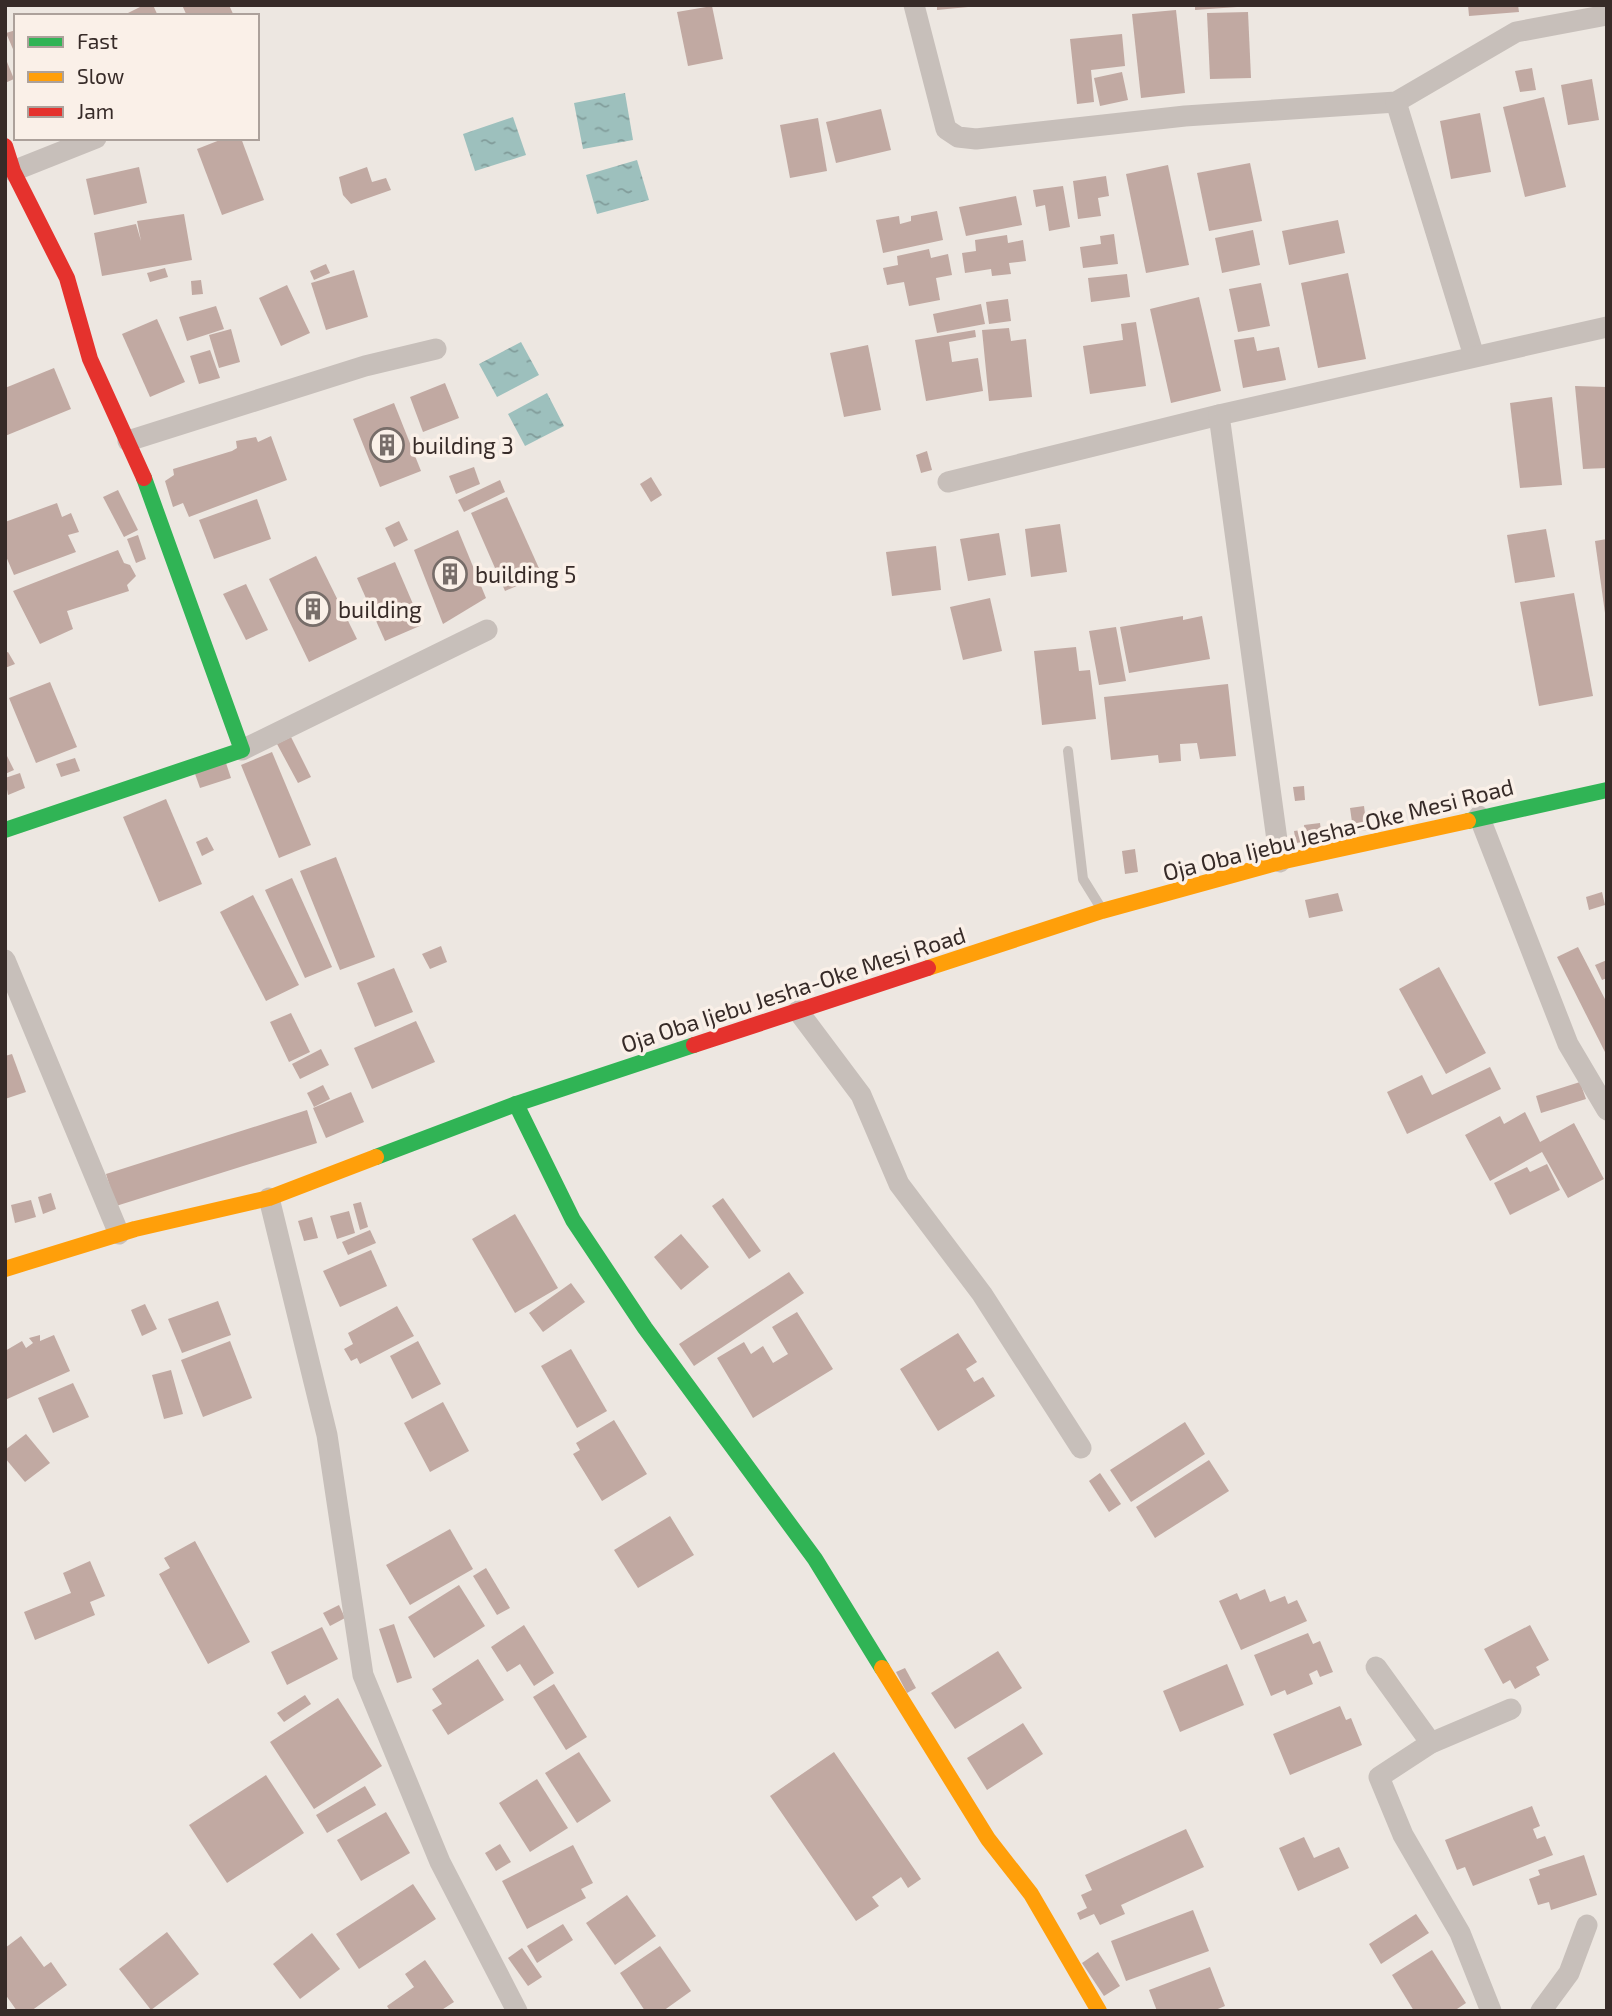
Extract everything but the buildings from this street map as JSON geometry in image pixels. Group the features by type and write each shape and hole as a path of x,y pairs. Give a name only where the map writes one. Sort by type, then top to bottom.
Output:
{"street":[{"path":"914,5 946,129 958,138 976,139 1185,116 1396,102 1516,32 1607,15"},
{"path":"1396,102 1475,356"},
{"path":"13,171 91,140"},
{"path":"5,146 13,171 67,278 90,359 128,441 170,543 242,750"},
{"path":"948,482 1219,415 1607,327"},
{"path":"128,441 365,366 436,349"},
{"path":"1219,415 1280,862"},
{"path":"5,830 242,750 487,630"},
{"name":"Oja Oba Ijebu Jesha-Oke Mesi Road","path":"5,1269 119,1234 269,1198 516,1104 1102,911 1280,862 1607,790"},
{"path":"1479,817 1568,1044 1607,1110"},
{"path":"5,960 119,1234"},
{"path":"798,1011 861,1095 899,1184 982,1294 1081,1448"},
{"path":"516,1104 573,1220 645,1328 815,1559 988,1839 1031,1894 1100,2011"},
{"path":"269,1198 327,1435 363,1675 440,1862 517,2011"},
{"path":"1376,1667 1431,1743"},
{"path":"1491,2011 1460,1933 1403,1835 1379,1777 1431,1743 1511,1709"},
{"path":"1541,2011 1569,1973 1587,1925"}],"lane":[{"path":"1068,751 1083,879 1102,911"}],"water":[{"path":"625,93 633,140 583,149 574,103"},
{"path":"513,117 526,155 475,171 463,134"},
{"path":"637,160 649,200 597,214 586,175"},
{"path":"521,342 539,375 497,397 479,364"},
{"path":"547,393 564,426 525,446 508,414"}],"traffic: fast":[{"path":"5,830 242,750 144,478"},
{"path":"1468,821 1607,790"},
{"path":"376,1157 516,1104 694,1045"},
{"path":"516,1104 573,1220 645,1328 815,1559 882,1668"}],"traffic: slow":[{"path":"928,968 1102,911 1280,862 1468,821"},
{"path":"5,1269 135,1229 269,1198 376,1157"},
{"path":"882,1668 988,1839 1031,1894 1099,2011"}],"traffic: jam":[{"path":"5,146 13,171 67,278 90,359 144,478"},
{"path":"694,1045 928,968"}],"place":[{"name":"building 3","path":"387,445"},
{"name":"building 5","path":"450,574"},
{"name":"building","path":"313,609"}]}
